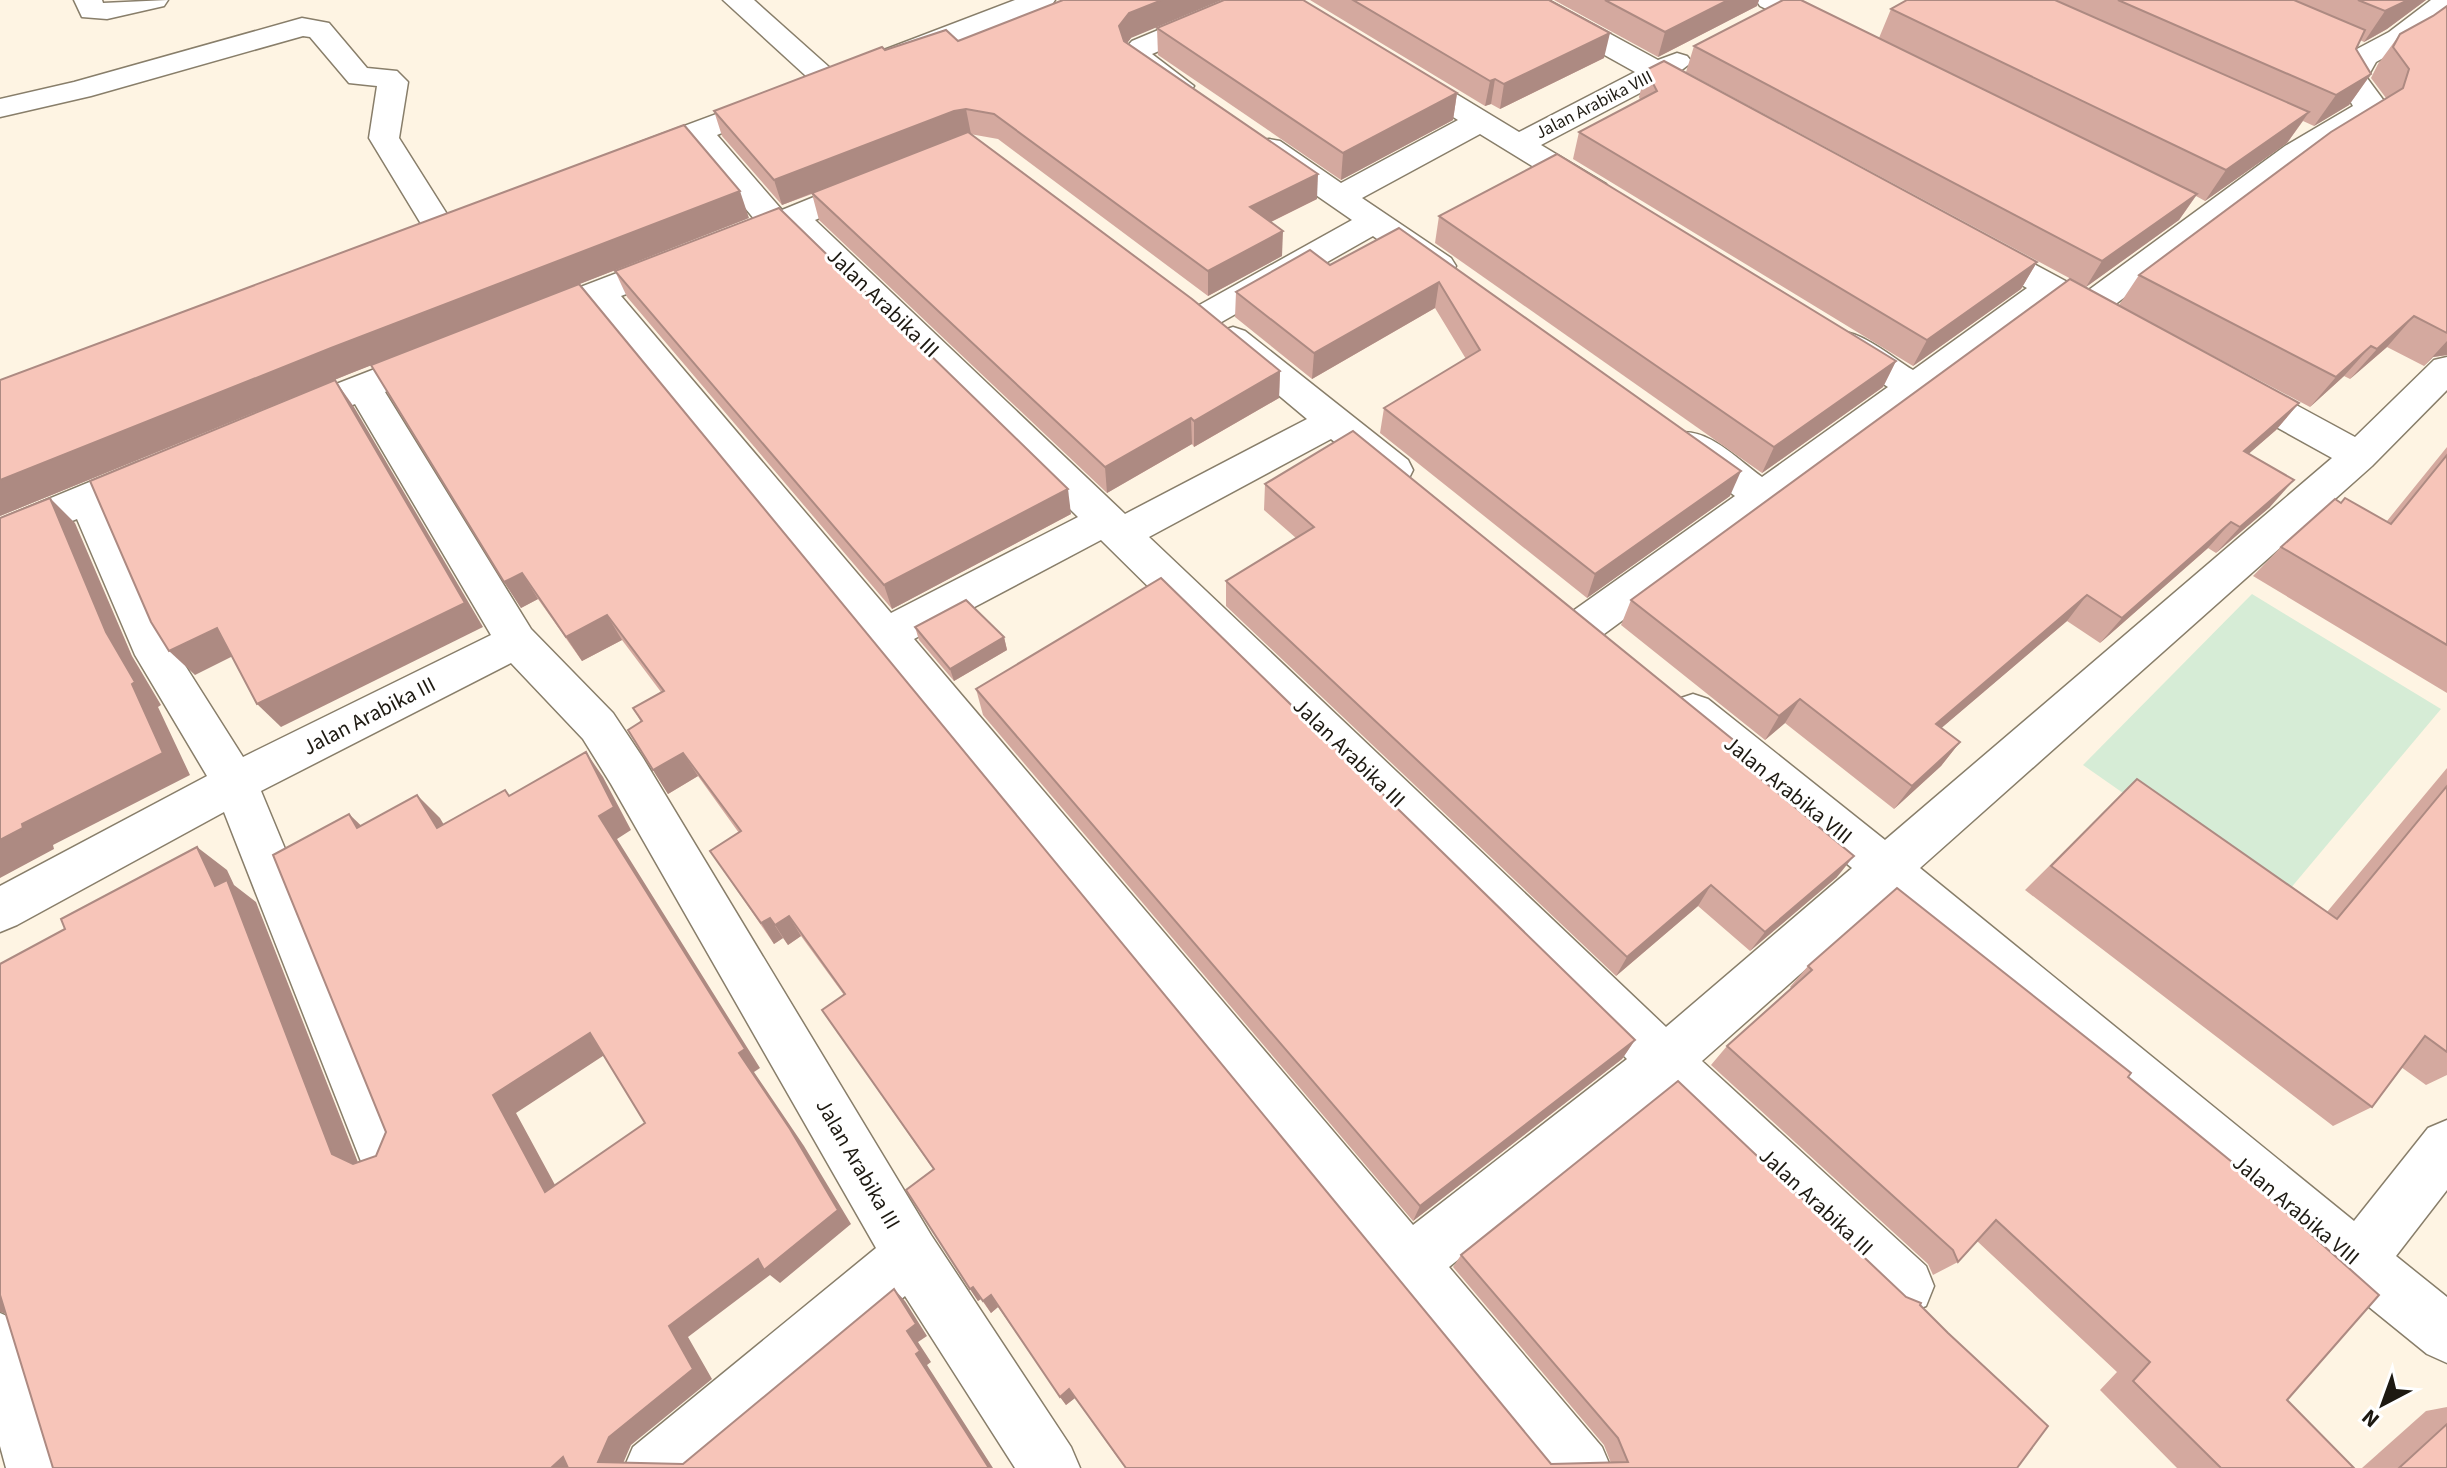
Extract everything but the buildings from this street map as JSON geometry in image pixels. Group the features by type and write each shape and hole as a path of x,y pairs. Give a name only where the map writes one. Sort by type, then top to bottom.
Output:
{"street":[{"path":"88,0 92,11 107,11 154,0"},
{"path":"737,0 853,72"},
{"path":"612,164 853,72 965,17 1041,0"},
{"path":"1201,101 1137,57 1137,52 1142,47 1254,0"},
{"path":"1527,0 1725,110"},
{"path":"2088,307 2191,210 2300,134 2369,106 2365,95 2354,86 2355,51 2399,38 2447,1"},
{"path":"1776,7 1854,42"},
{"path":"0,108 80,90 302,27 319,29 359,77 387,77 393,82 384,138 441,230"},
{"name":"Jalan Arabika VIII","path":"1519,144 1699,51"},
{"path":"1376,57 1519,144 1538,172 1619,206"},
{"path":"1340,197 1480,121"},
{"name":"Jalan Arabika III","path":"697,131 785,221 1115,526 1665,1061 1906,1286"},
{"path":"1251,136 1375,221 1418,235 1469,287"},
{"path":"511,327 899,174"},
{"path":"1375,221 1193,306 1429,498"},
{"path":"1957,236 2128,330"},
{"path":"1585,625 2052,287"},
{"path":"599,292 885,635 968,699 1410,1263 1581,1468"},
{"path":"1807,321 1914,387"},
{"path":"262,427 466,345"},
{"path":"1410,1263 1665,1061 2359,456 2447,369"},
{"path":"2210,374 2359,456"},
{"path":"363,386 516,641"},
{"path":"885,635 1333,421"},
{"path":"1660,423 1762,496"},
{"path":"0,535 189,457"},
{"path":"88,498 156,655 235,783 383,1150"},
{"path":"1130,601 1168,578"},
{"path":"1549,596 1622,655"},
{"name":"Jalan Arabika III","path":"0,910 235,783 516,641 598,726 911,1255 1050,1468"},
{"name":"Jalan Arabika VIII","path":"1659,685 1887,869 2447,1334"},
{"path":"2357,1261 2447,1147"},
{"name":"Jalan Arabika III","path":"654,1468 911,1255"},
{"path":"0,1342 36,1468"}],"green space":[{"path":"2252,594 2441,709 2279,902 2083,765"}]}
